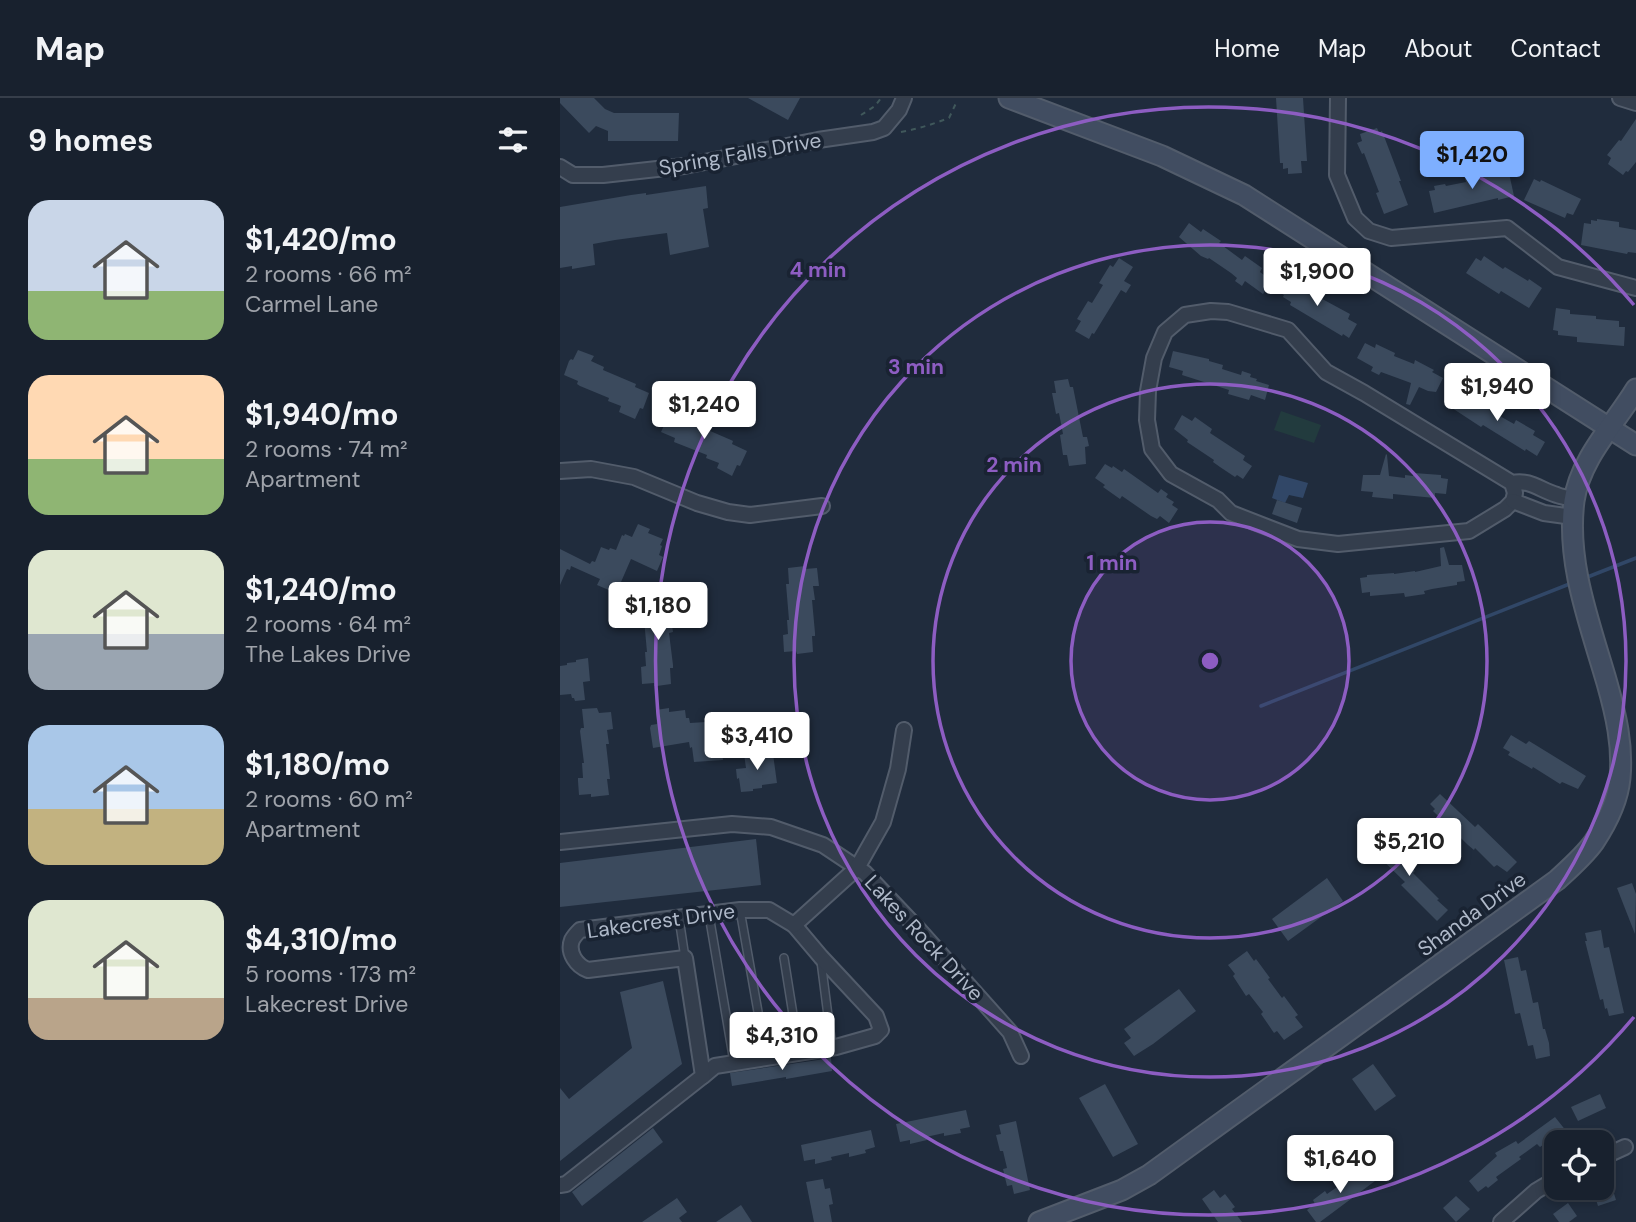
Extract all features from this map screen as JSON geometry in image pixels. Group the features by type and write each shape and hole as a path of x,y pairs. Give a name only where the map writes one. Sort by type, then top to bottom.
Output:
{"street":[{"name":"Spring Falls Drive","path":"560,167 573,175 603,175 710,162 817,140 873,132 884,128 899,110 904,98"},
{"path":"1009,98 1162,156 1244,195 1636,445"},
{"path":"1338,98 1337,175 1356,218 1369,230 1391,238 1507,228 1558,267 1636,288"},
{"path":"1620,98 1636,103"},
{"path":"1211,311 1228,312 1288,330 1325,372 1512,483 1515,493 1513,501 1505,509 1469,531 1338,544 1298,539 1231,513 1218,500 1171,474 1152,449 1147,420 1148,391 1154,358 1165,332 1185,315 1211,311"},
{"name":"Shanda Drive","path":"1039,1222 1122,1190 1149,1175 1557,880 1593,844 1607,818 1620,781 1620,736 1578,583 1573,548 1574,508 1587,465 1636,389"},
{"path":"560,471 591,469 634,477 697,503 750,515 822,506"},
{"path":"1512,483 1522,481 1535,485 1574,508"},
{"path":"1513,501 1544,513 1574,508"},
{"path":"794,925 857,868 883,822 898,769 904,730"},
{"name":"Lakes Rock Drive","path":"560,842 732,824 771,827 823,845 865,873 920,931 1010,1032 1021,1056"},
{"name":"Lakecrest Drive","path":"560,1185 566,1184 704,1076 715,1066 832,1047 875,1036 881,1030 876,1016 794,925 769,910 740,910 580,930 571,941 572,955 580,967 588,970 685,958 704,1076"},
{"path":"1614,1152 1625,1147"},
{"path":"1501,1222 1544,1187"}],"lane":[{"path":"740,910 766,1057"},
{"path":"709,915 734,1062"},
{"path":"679,918 685,958"},
{"path":"821,957 832,1047"},
{"path":"784,958 799,1052"}],"path":[{"path":"861,115 875,106 881,98"},
{"path":"901,132 922,129 949,118 957,101"}],"green space":[{"path":"1281,411 1321,425 1314,443 1274,430"}],"water":[{"path":"1279,475 1308,483 1303,498 1289,495 1285,503 1272,498"}],"building":[{"path":"560,98 594,98 605,109 614,113 679,113 678,141 608,141 608,131 596,126 589,133 560,103"},
{"path":"748,98 800,98 788,120"},
{"path":"1276,98 1303,98 1307,161 1301,161 1302,173 1288,174 1288,168 1283,169 1283,163 1280,163"},
{"path":"1636,119 1636,162 1623,175 1608,164 1611,158 1607,155 1619,140 1621,141"},
{"path":"1377,128 1379,133 1382,131 1408,205 1384,214 1376,193 1379,192 1364,153 1362,154 1357,143 1362,141 1360,134"},
{"path":"1494,170 1494,173 1501,172 1501,175 1509,173 1514,196 1434,213 1429,191 1435,190 1434,186 1466,182 1465,179 1471,178 1470,175"},
{"path":"1534,179 1581,199 1573,215 1567,213 1565,218 1524,200"},
{"path":"706,186 708,208 703,209 709,247 670,255 667,233 615,240 593,244 595,265 560,268 560,207"},
{"path":"1591,220 1619,222 1619,227 1636,230 1636,253 1627,254 1581,245 1584,223 1591,224"},
{"path":"1189,223 1221,241 1219,243 1242,260 1245,256 1262,268 1260,272 1272,281 1263,294 1245,281 1242,286 1235,281 1237,278 1231,273 1209,258 1201,256 1179,237"},
{"path":"1484,256 1503,269 1505,267 1542,288 1529,308 1501,291 1499,294 1466,273 1476,258 1481,261"},
{"path":"1119,258 1133,267 1124,281 1131,285 1126,293 1121,290 1089,339 1075,331 1081,321 1077,319 1088,301 1092,303 1103,285 1099,283 1110,265 1113,267"},
{"path":"1285,278 1295,284 1298,280 1315,290 1313,294 1350,314 1348,319 1357,324 1349,338 1290,305 1291,302 1277,291"},
{"path":"1556,308 1570,310 1570,314 1619,321 1619,327 1625,327 1624,346 1577,342 1577,337 1558,335 1558,331 1553,330"},
{"path":"1365,343 1375,348 1376,344 1395,353 1394,356 1414,364 1415,360 1434,370 1432,372 1443,378 1436,392 1419,387 1410,405 1406,404 1411,383 1371,371 1373,367 1357,358"},
{"path":"578,350 594,356 591,361 604,367 603,370 636,384 635,387 649,393 643,409 640,408 635,419 619,412 621,406 608,401 609,398 580,386 578,381 564,375 569,361 573,360"},
{"path":"1173,351 1209,359 1223,365 1222,369 1241,375 1242,371 1251,374 1250,377 1257,379 1256,381 1269,385 1265,400 1251,395 1249,400 1228,394 1229,390 1182,375 1183,371 1169,367"},
{"path":"1068,379 1070,387 1073,387 1083,437 1087,437 1089,446 1085,447 1086,464 1069,466 1067,455 1063,455 1060,435 1063,434 1052,393 1056,393 1054,381"},
{"path":"1457,392 1469,400 1472,396 1490,406 1489,410 1514,424 1516,420 1535,431 1533,435 1545,442 1537,456 1483,425 1481,427 1449,406"},
{"path":"675,407 692,414 689,419 702,424 701,427 733,441 732,444 747,451 732,476 717,468 719,463 706,458 707,455 674,442 675,438 661,432"},
{"path":"1182,415 1192,421 1195,417 1212,429 1210,433 1245,456 1243,460 1252,466 1243,479 1237,475 1235,477 1213,462 1214,460 1187,442 1188,440 1174,429"},
{"path":"1386,454 1389,476 1405,478 1405,475 1413,476 1414,473 1441,475 1441,478 1448,479 1446,494 1435,493 1435,498 1393,494 1393,499 1372,497 1373,492 1361,491 1363,475 1380,475"},
{"path":"1105,464 1122,472 1124,469 1158,493 1161,489 1168,494 1166,497 1174,502 1172,505 1178,509 1169,523 1160,516 1157,519 1151,516 1122,496 1120,499 1103,487 1105,485 1095,478"},
{"path":"1277,500 1302,508 1297,523 1272,514"},
{"path":"638,524 650,529 648,533 663,539 659,555 663,557 657,571 631,559 618,594 597,585 600,579 571,566 560,585 560,549 590,564 595,562 601,547 616,550 622,535 632,537"},
{"path":"1444,547 1449,565 1462,565 1465,581 1424,591 1425,594 1405,597 1404,593 1370,596 1370,592 1362,593 1360,578 1367,575 1415,572 1441,566 1440,548"},
{"path":"805,566 805,569 817,568 819,586 813,586 813,652 784,652 783,635 788,634 789,620 786,584 789,584 788,568"},
{"path":"645,600 675,600 676,618 671,618 673,632 669,633 673,668 670,668 671,684 642,684 641,667 646,666 647,652"},
{"path":"588,658 590,681 583,682 585,700 575,701 571,694 560,695 560,666"},
{"path":"597,708 599,713 611,712 613,729 607,730 609,744 606,744 609,795 591,797 591,794 579,795 578,778 583,778 584,763 580,731 584,728 582,709"},
{"path":"669,708 669,712 685,710 690,723 706,722 709,732 724,731 725,743 721,743 723,760 694,762 689,742 653,748 650,728 651,725 657,724 656,710"},
{"path":"1511,735 1526,744 1529,741 1586,776 1578,789 1562,782 1560,784 1508,755 1510,752 1503,748"},
{"path":"757,752 757,756 773,754 777,783 741,792 736,769 746,768 744,754"},
{"path":"1440,794 1475,827 1478,824 1517,862 1507,872 1497,865 1494,867 1433,811 1435,809 1430,804"},
{"path":"1379,836 1407,860 1405,861 1415,871 1413,873 1448,910 1437,921 1401,885 1405,882 1369,847"},
{"path":"756,839 761,885 560,907 560,863"},
{"path":"1327,878 1343,901 1288,941 1272,919"},
{"path":"1632,883 1636,894 1635,934 1617,888"},
{"path":"1601,930 1604,948 1609,947 1624,1013 1609,1016 1603,999 1600,1000 1585,941 1585,933"},
{"path":"1247,951 1298,1015 1295,1017 1303,1027 1284,1040 1277,1031 1274,1033 1249,994 1246,996 1228,965"},
{"path":"1518,957 1521,971 1526,970 1533,1003 1538,1002 1550,1056 1536,1059 1533,1045 1528,1046 1520,1013 1515,1014 1504,960"},
{"path":"663,981 682,1064 560,1161 560,1088 569,1099 632,1048 620,992"},
{"path":"1179,989 1196,1011 1134,1056 1124,1043 1131,1038 1124,1029"},
{"path":"831,1058 832,1071 732,1086 730,1073"},
{"path":"1373,1064 1396,1096 1375,1111 1352,1079"},
{"path":"1105,1084 1138,1144 1113,1157 1079,1098"},
{"path":"1600,1094 1606,1108 1578,1121 1571,1107"},
{"path":"966,1110 970,1127 960,1129 961,1133 944,1136 944,1133 910,1144 910,1140 900,1142 896,1124"},
{"path":"1555,1117 1565,1130 1544,1130 1544,1144 1540,1147 1537,1144 1519,1157 1521,1159 1496,1177 1498,1180 1478,1192 1469,1181 1497,1156 1495,1153 1516,1141 1518,1144"},
{"path":"1016,1121 1030,1190 1014,1194 1012,1185 1007,1186 1003,1169 1007,1168 996,1135 1001,1134 999,1125"},
{"path":"653,1128 663,1142 582,1206 572,1192"},
{"path":"871,1130 875,1147 865,1150 866,1153 849,1157 849,1153 815,1164 815,1159 804,1161 801,1145"},
{"path":"1365,1168 1375,1181 1320,1222 1316,1222 1307,1210 1315,1204 1313,1200 1343,1183 1340,1180 1354,1170 1357,1175"},
{"path":"823,1179 825,1189 830,1188 832,1222 814,1222 806,1182"},
{"path":"1214,1190 1220,1198 1225,1194 1242,1222 1218,1222 1202,1199"},
{"path":"1614,1194 1616,1200 1598,1206 1596,1200 1614,1200"},
{"path":"1456,1196 1470,1209 1456,1222 1443,1208"},
{"path":"677,1198 687,1212 679,1218 682,1222 642,1222"},
{"path":"1568,1203 1577,1216 1569,1222 1559,1222 1553,1214"},
{"path":"741,1205 752,1222 716,1222"}],"waterway":[{"path":"1585,578 1636,558"},
{"path":"1261,706 1572,583"}]}
